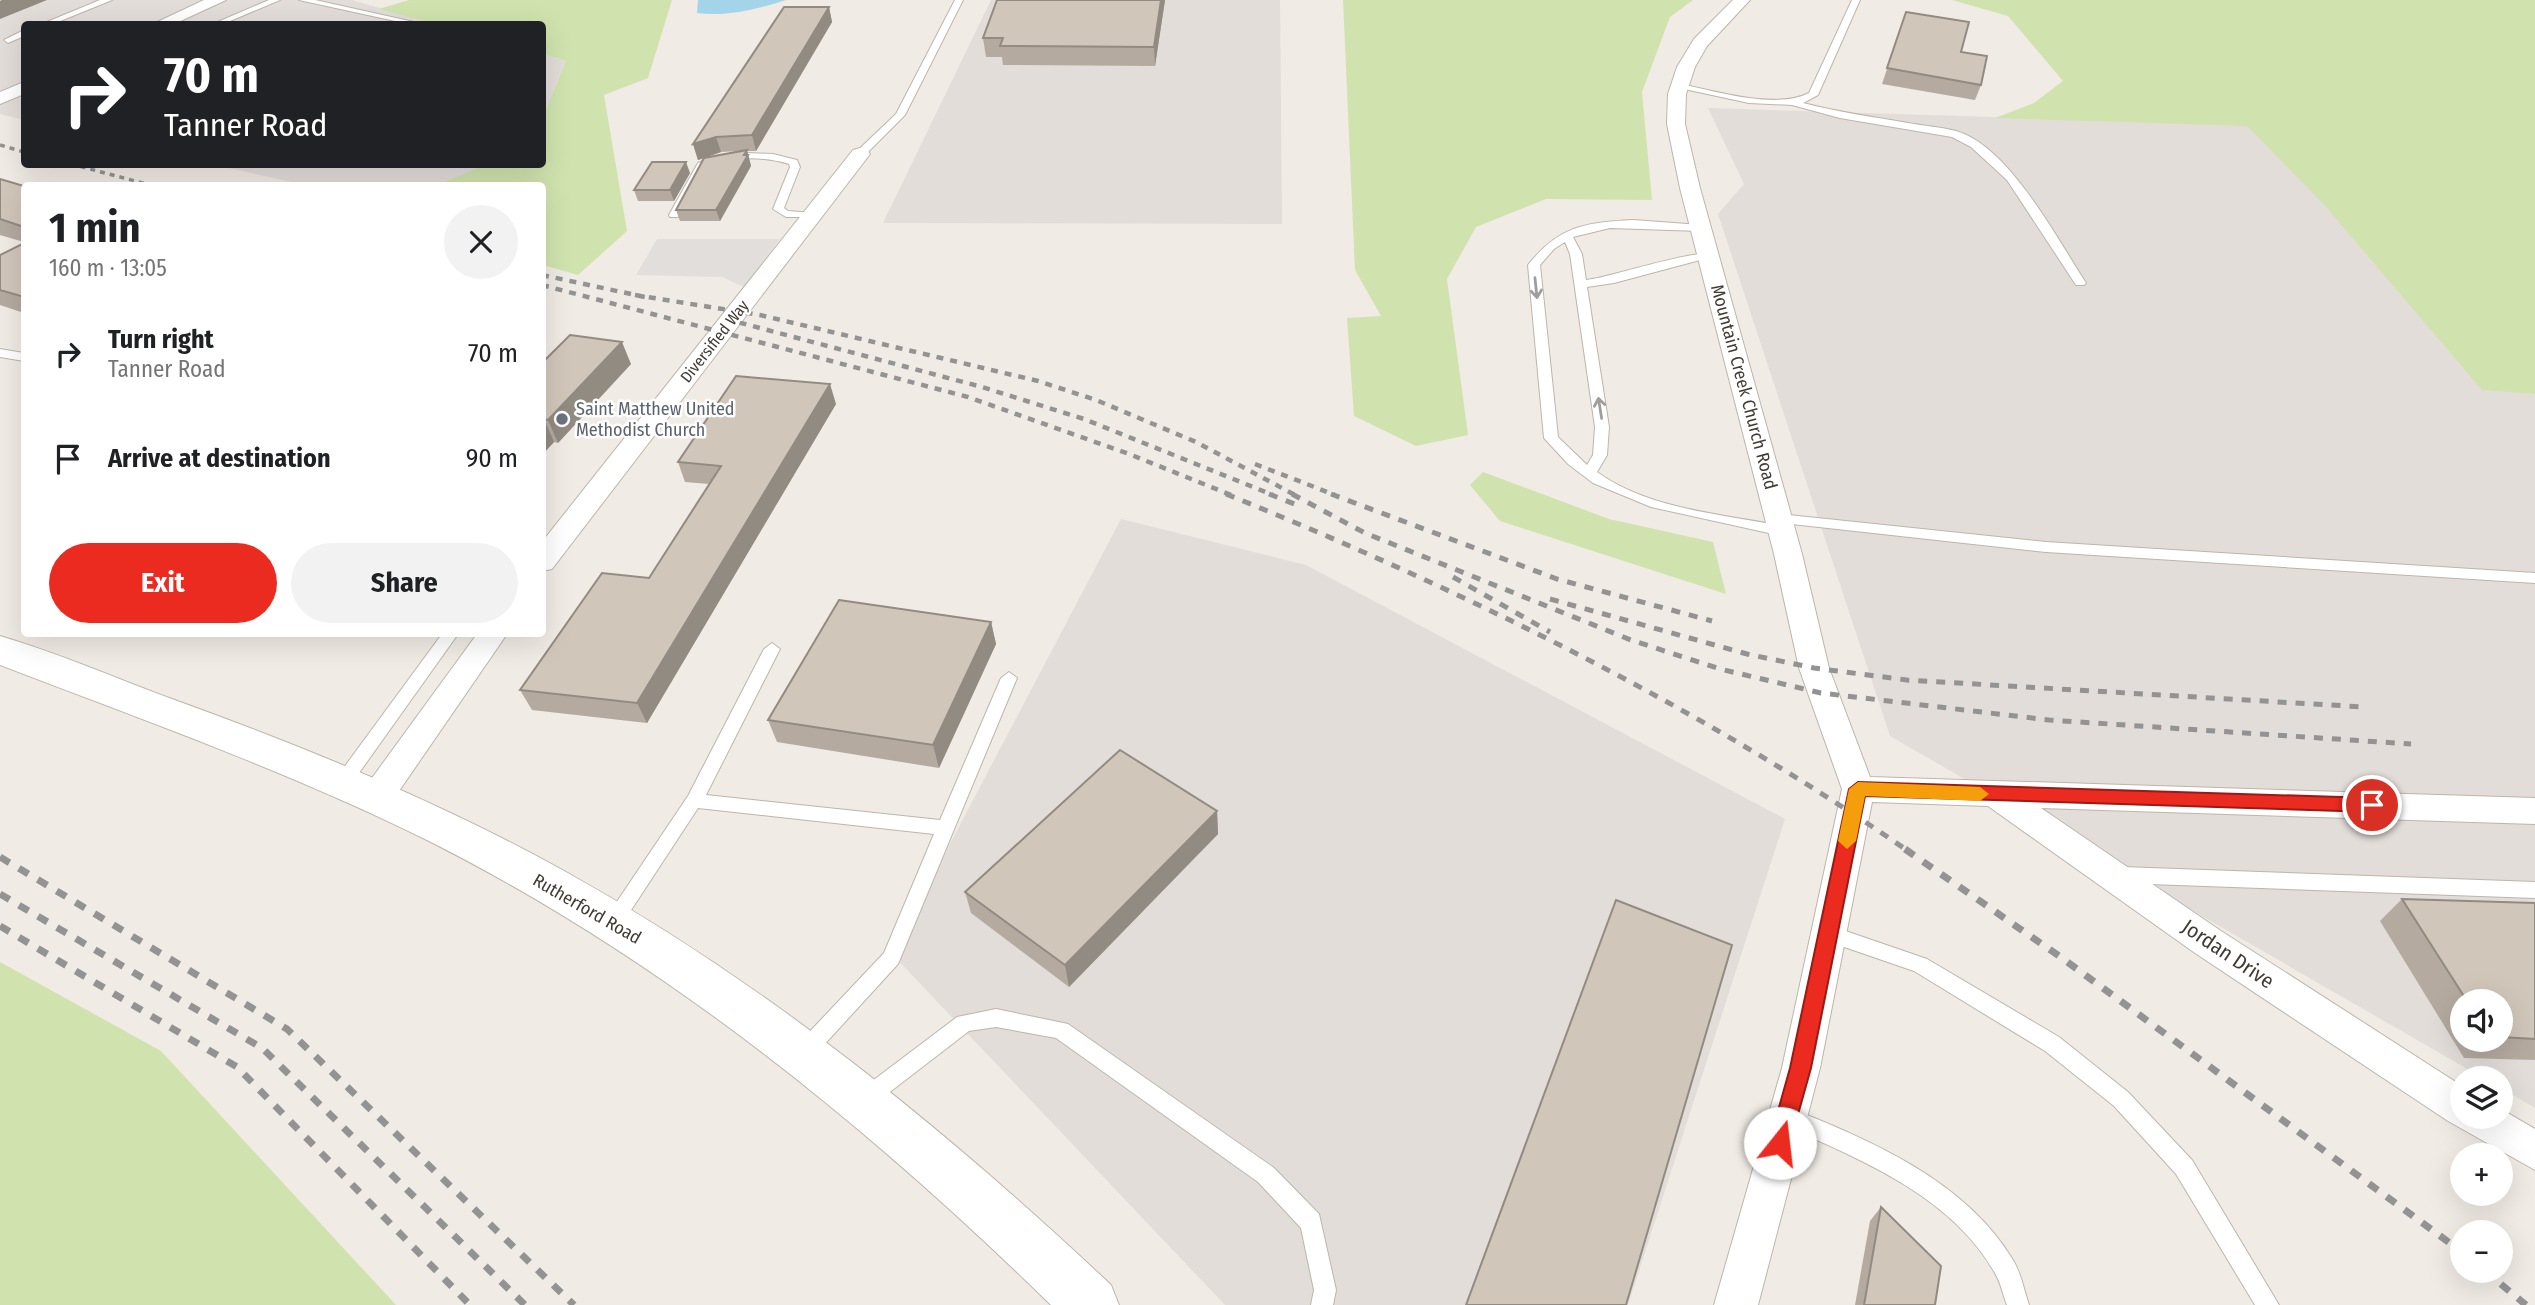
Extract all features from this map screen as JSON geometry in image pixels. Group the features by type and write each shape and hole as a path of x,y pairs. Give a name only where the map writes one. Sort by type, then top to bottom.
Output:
{"street":[{"path":"168,21 218,0"},
{"name":"Mountain Creek Church Road","path":"1742,0 1700,43 1686,67 1679,87 1676,124 1821,693 1858,789"},
{"path":"0,99 21,88"},
{"name":"Diversified Way","path":"546,557 860,154"},
{"path":"360,790 489,637"},
{"name":"Rutherford Road","path":"0,650 360,790 463,839 613,921 746,1009 864,1100 1022,1236 1091,1305"},
{"path":"1736,1305 1801,1068 1858,789 2535,811"},
{"name":"Jordan Drive","path":"1997,795 2208,942 2450,1100"},
{"path":"2499,1129 2535,1151"}],"lane":[{"path":"54,21 108,0"},
{"path":"224,21 276,0"},
{"path":"303,0 404,21"},
{"path":"860,154 900,114 959,0"},
{"path":"1796,104 1813,95 1856,0"},
{"path":"8,40 21,34"},
{"path":"1679,87 1796,104 1840,115 1955,134 1971,140 1997,162 2080,283"},
{"path":"674,215 702,165 726,157 778,158 793,162 795,167 778,209 786,214 810,215"},
{"path":"1701,228 1603,225 1583,227 1566,234 1542,253 1534,265 1551,438 1565,457 1608,486 1637,498 1780,525 2046,547 2535,578"},
{"path":"1566,234 1576,254 1602,427 1600,455 1589,473"},
{"path":"1581,284 1609,283 1669,261 1709,256"},
{"path":"0,353 21,356"},
{"path":"360,790 448,637"},
{"path":"613,921 694,801 772,649"},
{"path":"804,1053 891,958 1009,678"},
{"path":"694,801 947,828"},
{"path":"2112,875 2535,890"},
{"path":"1828,933 1920,965 2052,1044 2121,1099 2184,1167 2268,1305"},
{"path":"864,1100 964,1023 996,1018 1061,1030 1266,1175 1302,1212 1311,1222 1325,1290 1322,1305"},
{"path":"1787,1117 1829,1135 1939,1193 1974,1225 2014,1283 2018,1305"}],"shaded area":[{"path":"0,0 352,0 425,21 21,21 21,119 0,114"},
{"path":"991,0 1280,0 1282,224 883,223"},
{"path":"546,55 566,61 546,110"},
{"path":"1708,108 2247,125 2325,206 2482,389 2535,394 2535,1108 2513,1095 2513,1066 2462,1066 1890,736 1718,214 1744,184"},
{"path":"228,168 477,168 447,182 292,182"},
{"path":"657,239 780,239 744,287 722,277 636,275"},
{"path":"1121,519 1306,565 1785,819 1628,1305 1225,1305 892,954"}],"green space":[{"path":"409,0 672,0 648,78 604,95 627,231 578,275 546,266 546,182 445,182 477,168 546,168 546,110 566,61 546,55 546,21 424,21 379,9"},
{"path":"1343,0 1693,0 1670,17 1642,92 1652,200 1546,199 1476,227 1447,279 1468,435 1416,446 1354,416 1347,318 1381,316 1355,270"},
{"path":"1952,0 2535,0 2535,394 2482,390 2325,206 2247,126 1995,118 2034,103 2063,81 2008,16"},
{"path":"1483,472 1609,519 1713,542 1726,594 1500,521 1470,485"},
{"path":"0,962 161,1051 396,1305 0,1305"}],"water":[{"path":"698,0 786,0 742,11 708,14 697,13"}],"building":[{"path":"997,0 1161,0 1154,47 1000,46 1003,38 983,38"},
{"path":"784,7 829,7 752,135 716,137 693,144"},
{"path":"1906,12 1969,22 1961,52 1987,56 1981,85 1887,68"},
{"path":"747,150 744,155 748,155 716,210 676,210 704,158"},
{"path":"652,162 686,162 670,190 634,190"},
{"path":"0,179 21,185 21,226 0,219"},
{"path":"21,244 21,296 0,290 0,255"},
{"path":"570,335 622,342 548,420 546,359"},
{"path":"736,376 830,384 637,703 520,690 602,573 649,578 721,466 678,462"},
{"path":"839,600 991,622 933,745 768,720"},
{"path":"1120,750 1217,811 1065,965 965,892"},
{"path":"2402,899 2535,903 2535,1039 2513,1038 2513,989 2459,989"},
{"path":"1616,900 1732,945 1626,1305 1466,1305"},
{"path":"1881,1207 1941,1266 1935,1305 1864,1305"}],"railway":[{"path":"0,145 21,151"},
{"path":"86,168 139,182"},
{"path":"546,276 638,295"},
{"path":"546,286 968,397 1129,454 1231,495"},
{"path":"638,295 760,315 1038,381 1096,400 1196,442 1295,495"},
{"path":"638,295 645,297"},
{"path":"726,319 982,387 1084,419 1273,495"},
{"path":"1255,464 1335,495"},
{"path":"1226,494 1402,569 1577,654 1746,747 1905,849"},
{"path":"1269,494 1297,505"},
{"path":"1292,494 1365,533 1631,640 1720,669 1821,693 2049,720 2411,744"},
{"path":"1331,494 1557,579 1712,621"},
{"path":"1453,577 1550,632"},
{"path":"1550,599 1747,654 1814,668 1907,680 2364,707"},
{"path":"1905,849 2062,958 2450,1243"},
{"path":"0,857 287,1029 574,1305"},
{"path":"0,894 262,1048 525,1305"},
{"path":"0,926 237,1067 470,1305"},
{"path":"2500,1283 2526,1305"}],"slow traffic":[{"path":"1847,841 1858,789 1980,794"}],"place":[{"name":"Saint Matthew United Methodist Church","path":"562,419"}],"route":[{"path":"1780,1143 1801,1068 1858,789 2372,805"}]}
